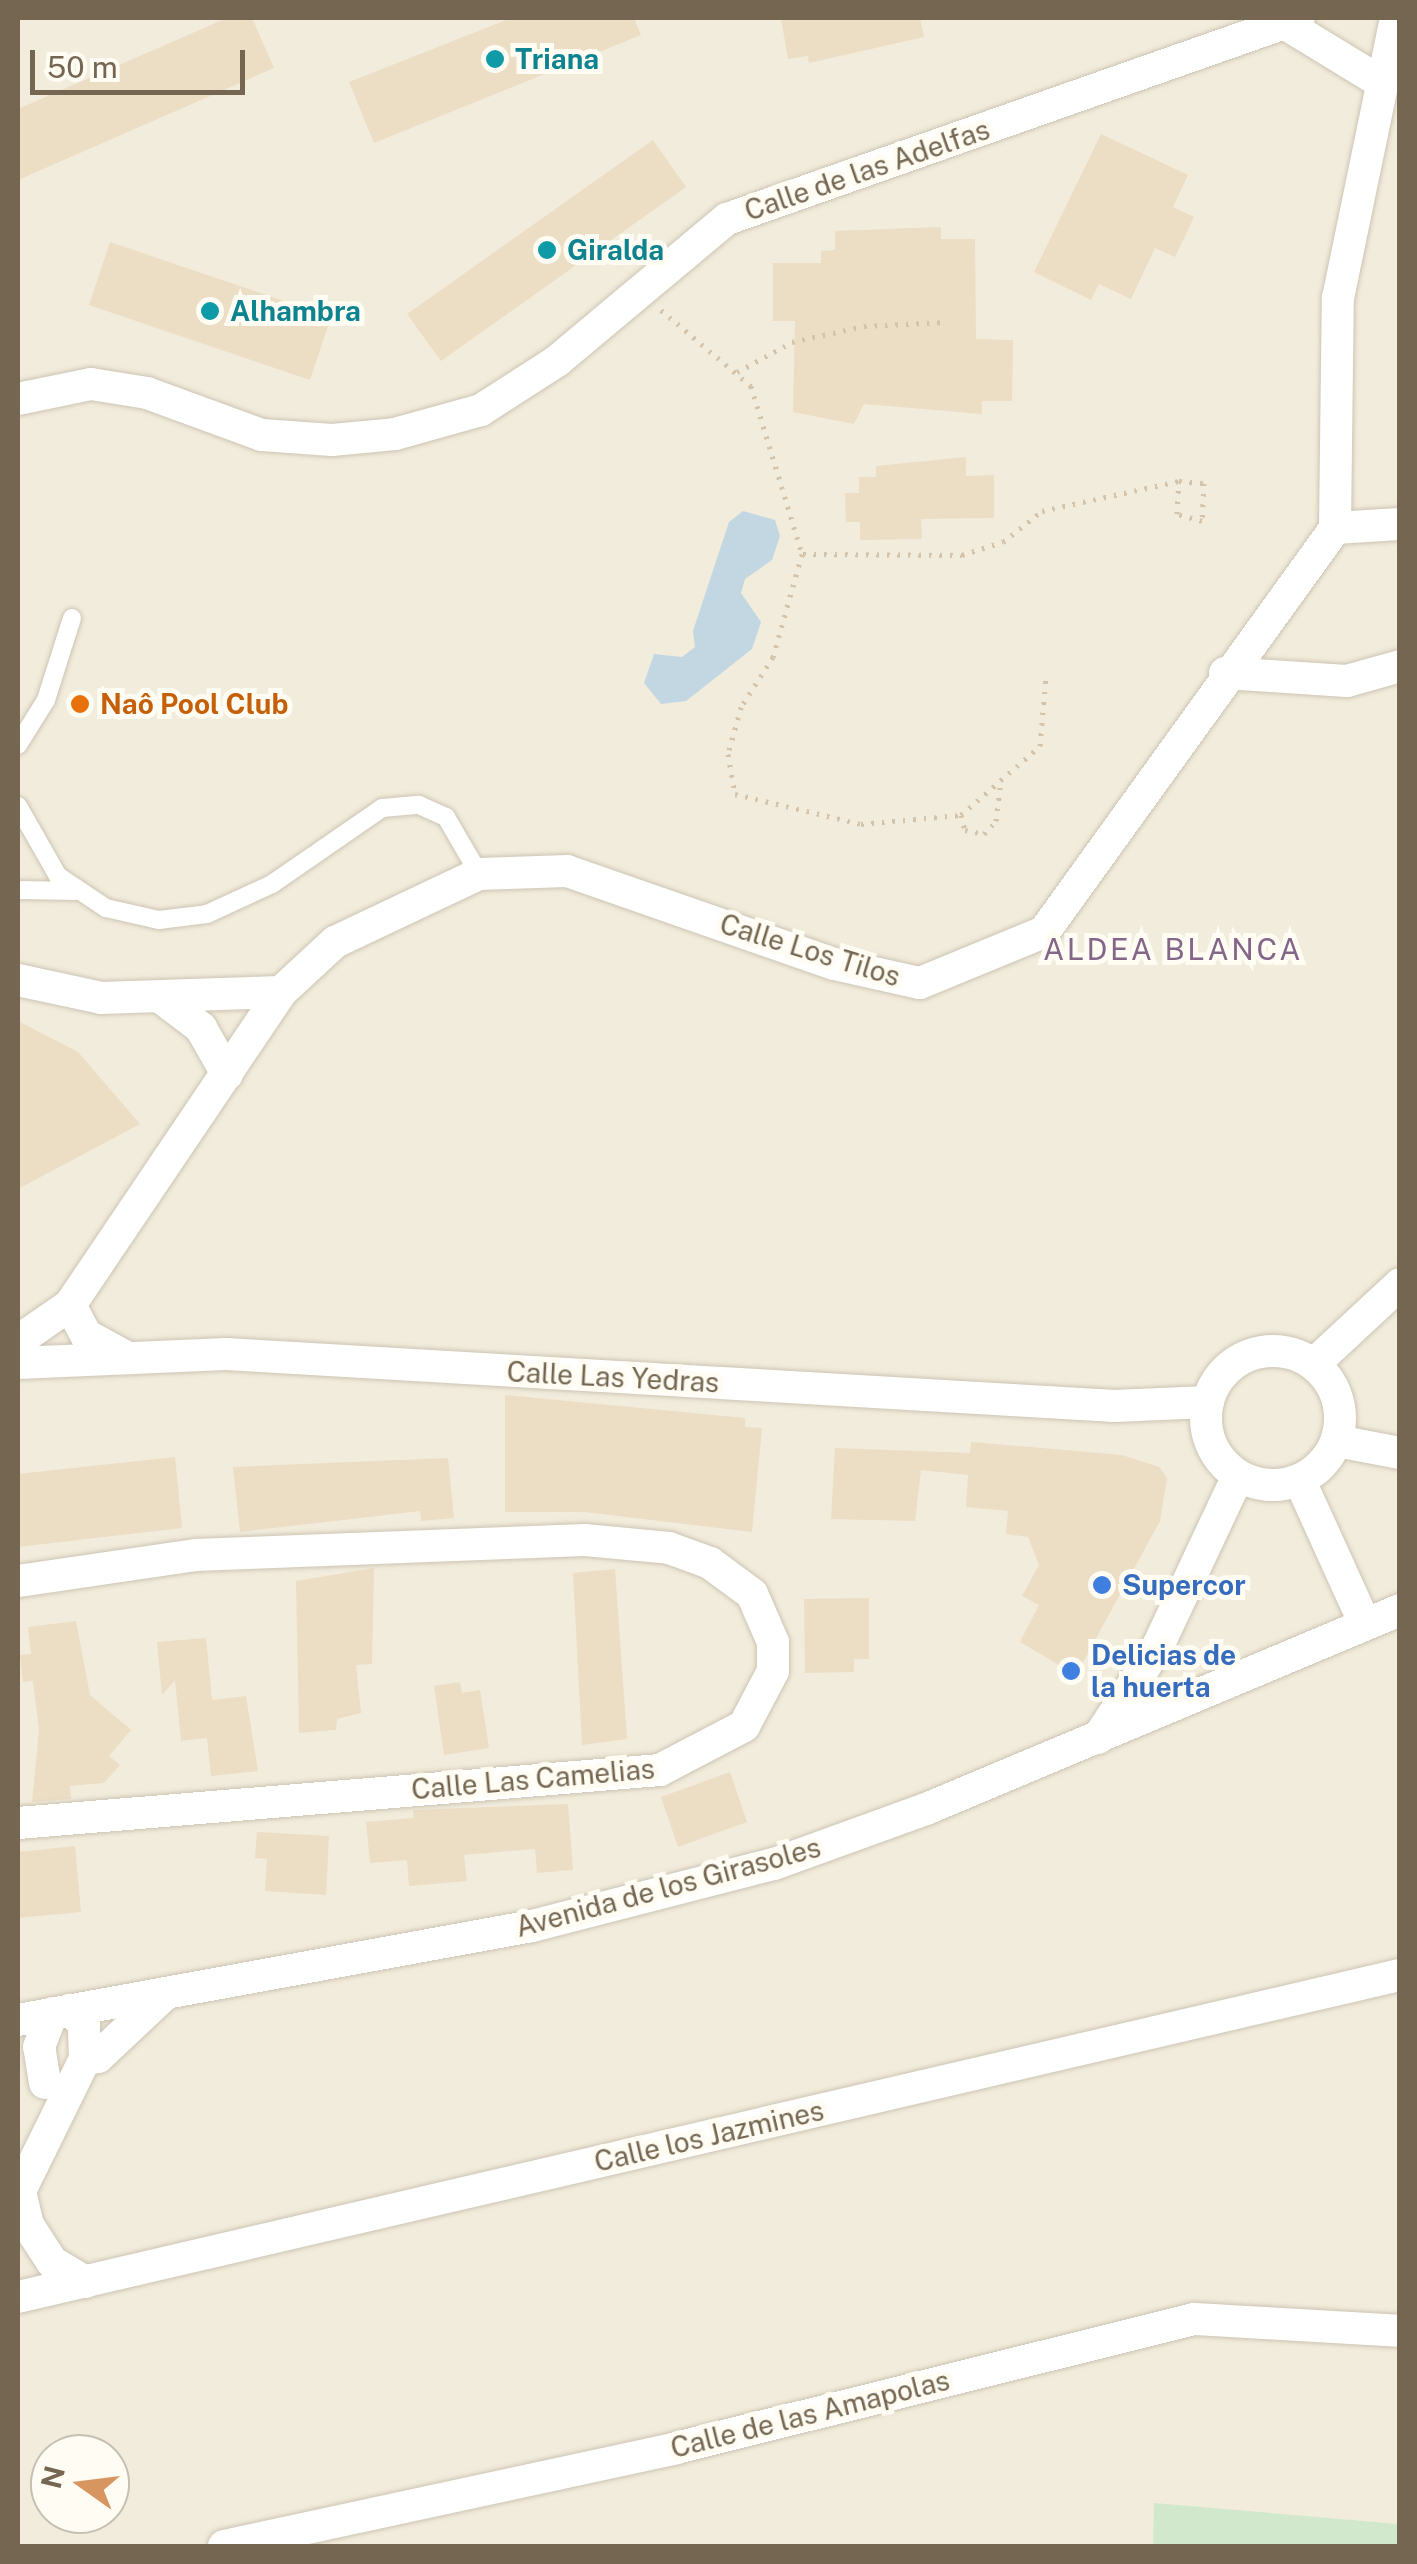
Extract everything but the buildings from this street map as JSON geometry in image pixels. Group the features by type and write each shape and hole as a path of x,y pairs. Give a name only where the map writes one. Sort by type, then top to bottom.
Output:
{"street":[{"path":"1396,18 1378,81 1338,298 1335,528 1400,524"},
{"path":"1291,20 1378,81"},
{"name":"Calle de las Adelfas","path":"18,398 91,384 147,393 262,435 394,434 481,410 556,361 727,219 1291,20"},
{"name":"Calle Los Tilos","path":"18,1342 70,1305 280,992 335,942 478,874 567,871 834,964 920,983 1044,932 1224,673 1335,528"},
{"path":"1224,673 1347,681 1400,666"},
{"path":"18,980 101,998 163,999 280,992"},
{"path":"163,999 200,1028 226,1074"},
{"path":"1314,1364 1400,1284"},
{"path":"70,1305 86,1335 128,1358"},
{"path":"1277,1352 1314,1364 1333,1386 1337,1441 1300,1480 1258,1484 1238,1476 1211,1444 1208,1402 1239,1360 1277,1352"},
{"name":"Calle Las Yedras","path":"18,1362 226,1354 1114,1406 1208,1402"},
{"path":"1337,1441 1400,1453"},
{"path":"1098,1738 1157,1648 1238,1476"},
{"path":"1300,1480 1365,1624"},
{"name":"Calle Las Camelias","path":"18,1580 196,1555 585,1540 669,1548 710,1563 752,1594 774,1642 773,1671 744,1726 660,1770 18,1822"},
{"name":"Avenida de los Girasoles","path":"18,2020 532,1926 774,1864 1098,1738 1400,1610"},
{"name":"Calle los Jazmines","path":"18,2296 1400,1975"},
{"path":"84,2282 52,2262 28,2225 18,2193 52,2095 85,2059 98,2056 172,1989"},
{"path":"52,2095 39,2047 61,2011 84,2024 85,2059"},
{"path":"18,2056 52,2095"},
{"name":"Calle de las Amapolas","path":"224,2546 676,2448 1194,2319 1400,2331"},
{"path":"296,2546 335,2521"}],"lane":[{"path":"18,745 46,700 72,618"},
{"path":"18,806 58,876 106,908 160,920 206,914 272,884 382,808 419,805 446,817 478,874"},
{"path":"18,890 80,891"}],"path":[{"path":"642,290 751,386 802,554 773,657 741,707 728,754 735,794 861,824 961,815 977,796 1000,787 1040,746 1046,676"},
{"path":"737,372 792,342 864,326 947,322"},
{"path":"802,554 962,555 1003,542 1042,511 1179,481 1204,483 1202,521 1177,514 1179,481"},
{"path":"961,815 964,830 984,834 996,822 1000,787"}],"shaded area":[{"path":"18,18 1399,18 1399,2524 1155,2504 1153,2546 18,2546"}],"green space":[{"path":"1154,2503 1399,2524 1399,2546 1153,2546"}],"water":[{"path":"743,511 775,520 780,536 772,560 745,579 741,593 761,622 752,649 686,701 661,704 644,683 654,654 682,657 695,647 693,631 729,522"}],"place":[{"name":"Triana","path":"495,59"},
{"name":"Giralda","path":"547,250"},
{"name":"Alhambra","path":"210,311"},
{"name":"Naô Pool Club","path":"80,704"},
{"name":"Supercor","path":"1102,1585"},
{"name":"Delicias de la huerta","path":"1071,1671"}],"district":[{"name":"ALDEA BLANCA","path":"1173,949"}]}
